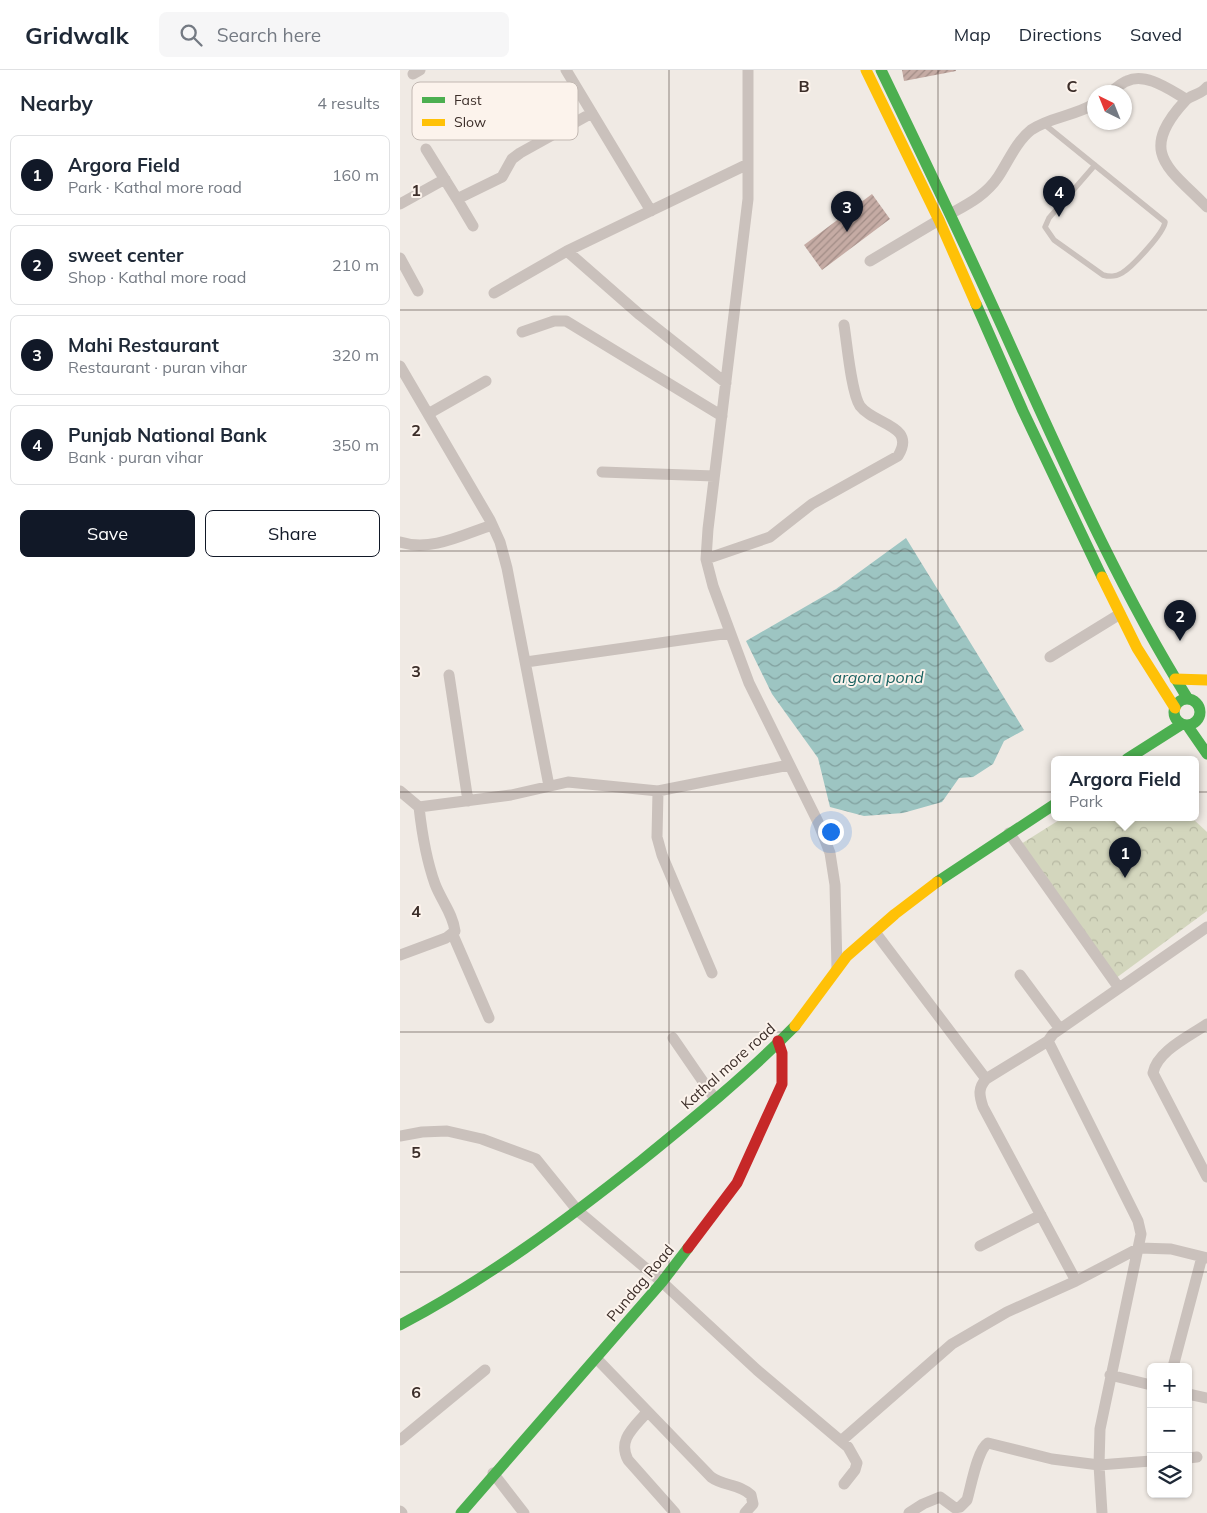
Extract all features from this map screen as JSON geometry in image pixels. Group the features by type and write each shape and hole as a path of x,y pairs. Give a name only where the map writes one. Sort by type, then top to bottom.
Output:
{"main road":[{"path":"866,70 939,220 1023,410 1120,614 1137,648 1174,708 1177,720 1184,725 1207,754"},
{"path":"881,70 950,214 1042,418 1109,558 1150,639 1175,679 1199,707"},
{"path":"1175,679 1207,680"},
{"path":"1132,756 1184,725 1193,724 1207,687"},
{"path":"1174,708 1182,700 1199,707"},
{"name":"Kathal more road","path":"400,1325 457,1294 578,1211 715,1099 798,1023 845,957 971,857 1051,807"},
{"name":"Pundag Road","path":"461,1513 662,1282 737,1184 782,1084 782,1053 778,1041"}],"street":[{"path":"566,70 573,82"},
{"path":"748,70 748,199 714,476 706,560 712,586 749,683 818,822 830,853 835,885 837,969"},
{"path":"1121,85 1137,78 1151,81 1186,99"},
{"path":"1207,87 1194,97 1186,99 1167,124 1160,146 1162,161 1207,207"},
{"path":"578,90 651,211"},
{"path":"950,214 987,191 1018,144 1031,130 1087,107"},
{"path":"578,121 592,113"},
{"path":"457,199 502,177 512,159 543,140"},
{"path":"426,149 473,226"},
{"path":"494,293 567,251 748,164"},
{"path":"400,204 444,179"},
{"path":"870,261 939,220"},
{"path":"567,251 640,315 726,383"},
{"path":"400,258 418,290"},
{"path":"522,332 554,321 566,321 722,416"},
{"path":"706,560 770,537 812,504 898,456 904,446 903,438 895,429 869,413 860,405 855,390 844,325"},
{"path":"400,366 492,525 507,568 549,786"},
{"path":"428,414 486,382"},
{"path":"602,472 714,476"},
{"path":"400,542 413,546 428,546 492,525"},
{"path":"1050,656 1120,614"},
{"path":"526,662 730,633"},
{"path":"449,675 468,801"},
{"path":"419,807 511,795 568,782 658,791 789,765"},
{"path":"400,790 419,807 428,863 436,886 454,923 455,931 453,935 489,1018"},
{"path":"658,791 656,813 659,846 712,973"},
{"path":"1009,833 1119,988"},
{"path":"1076,1281 983,1107 979,1095 981,1085 986,1079 1048,1041 1060,1029 1207,927"},
{"path":"875,932 986,1079"},
{"path":"400,955 453,935"},
{"path":"1020,975 1060,1029"},
{"path":"1207,1024 1166,1053 1155,1063 1153,1073 1204,1163 1207,1177"},
{"path":"673,1038 715,1099"},
{"path":"1048,1041 1138,1221 1141,1234 1100,1429 1098,1465 1102,1513"},
{"path":"400,1136 422,1132 447,1131 482,1139 536,1159 578,1211 662,1282 757,1370 855,1456 855,1470 844,1484"},
{"path":"980,1246 1040,1215"},
{"path":"840,1441 952,1344 1008,1312 1076,1281 1139,1248 1171,1249 1204,1258 1174,1363"},
{"path":"596,1358 711,1477 721,1483 744,1489 751,1495 753,1504 745,1513"},
{"path":"400,1440 485,1370"},
{"path":"1110,1375 1147,1384"},
{"path":"1192,1395 1207,1398"},
{"path":"648,1412 626,1437 624,1449 633,1466 675,1513"},
{"path":"909,1513 923,1504 940,1497 955,1508 962,1506 967,1500 979,1456 983,1447 988,1443 1052,1459 1098,1465 1147,1461"},
{"path":"494,1474 524,1513"}],"lane":[{"path":"1044,124 1095,165 1165,222 1163,231 1130,265 1122,273 1111,277 1102,275 1054,240 1045,227 1049,218 1095,165"}],"green space":[{"path":"1058,821 1195,821 1207,832 1207,911 1112,981 1021,844"}],"water":[{"name":"argora pond","path":"906,538 1024,730 1004,741 993,764 973,777 959,778 942,802 903,813 864,816 830,807 818,758 772,694 746,641 836,589"}],"building":[{"path":"902,70 956,70 956,71 904,81"},
{"path":"872,194 890,219 822,270 804,245"}],"traffic: fast":[{"path":"881,70 965,245 1095,528 1139,615 1188,699"},
{"path":"976,304 1023,411 1102,577"},
{"path":"1187,699 1196,703 1200,712 1196,721 1187,725 1178,721 1174,712 1178,703 1187,699"},
{"path":"1132,756 1182,724"},
{"path":"1187,725 1207,754"},
{"path":"937,882 1051,807"},
{"path":"400,1325 464,1289 524,1249 583,1206 720,1096 795,1026"},
{"path":"461,1513 662,1282 688,1248"}],"traffic: slow":[{"path":"866,70 939,220 976,304"},
{"path":"1102,577 1137,648 1175,708"},
{"path":"1175,679 1207,680"},
{"path":"795,1026 847,956 895,914 937,882"}],"traffic: jam":[{"path":"688,1248 737,1183 782,1084 782,1053 778,1041"}],"place":[{"name":"Punjab National Bank","path":"1059,217"},
{"name":"Mahi Restaurant","path":"847,232"},
{"name":"sweet center","path":"1180,641"},
{"name":"Argora Field","path":"1125,878"}]}
